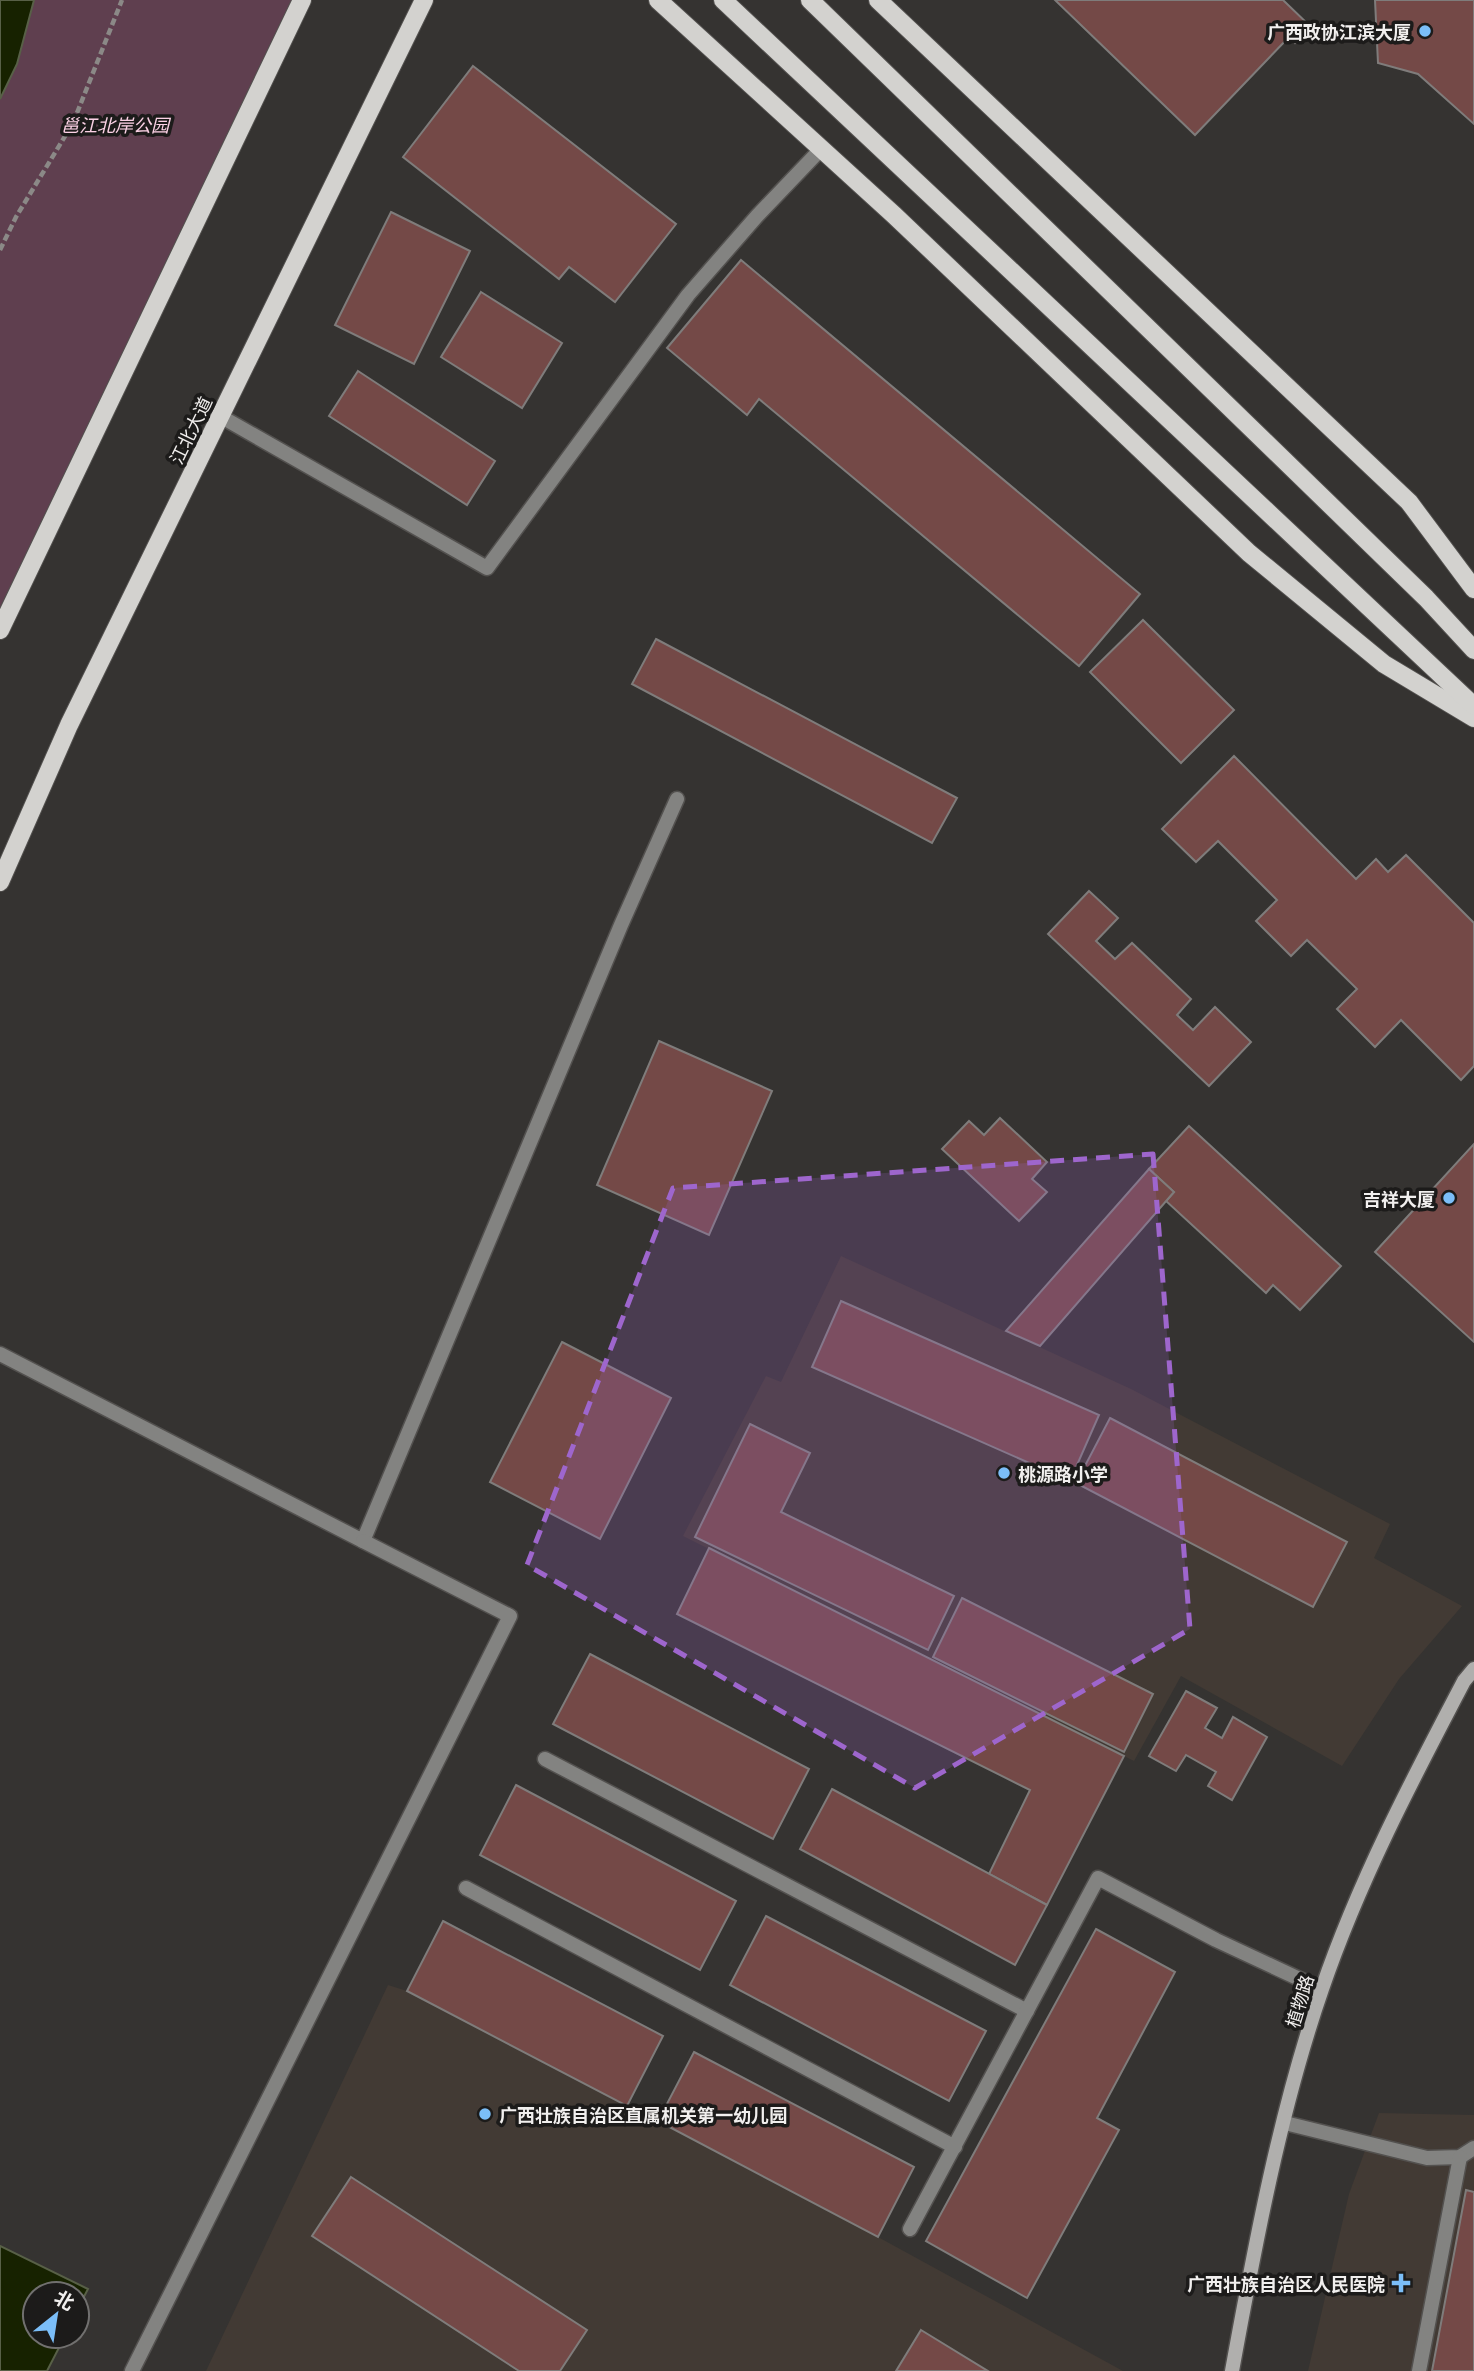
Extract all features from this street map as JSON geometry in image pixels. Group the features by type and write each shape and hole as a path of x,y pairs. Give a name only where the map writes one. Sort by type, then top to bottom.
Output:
{"main road":[{"path":"0,630 302,0"},
{"name":"江北大道","path":"0,882 69,725 424,0"},
{"path":"658,0 822,148 1249,553 1384,664 1474,718"},
{"path":"723,0 1474,706"},
{"path":"810,0 1426,598 1474,650"},
{"path":"878,0 1409,502 1474,589"},
{"name":"植物路","path":"1232,2371 1284,2123 1321,1989 1384,1833 1464,1681 1474,1669"}],"lane":[{"path":"220,416 487,568 688,295 757,216 822,148"},
{"path":"363,1541 615,938 677,799"},
{"path":"0,1354 510,1616 132,2371"},
{"path":"545,1759 1027,2011"},
{"path":"910,2229 1098,1878 1216,1940 1321,1989"},
{"path":"466,1888 955,2147"},
{"path":"1284,2123 1427,2158 1460,2157 1474,2148"},
{"path":"1419,2371 1460,2157"}],"path":[{"path":"0,250 16,217 73,123 122,0"}],"highlighted area":[{"path":"1153,1154 1190,1629 915,1788 527,1565 673,1188"}],"shaded area":[{"path":"0,0 34,0 17,64 0,99"},
{"name":"桃源路小学","path":"841,1256 1131,1389 1390,1524 1374,1558 1462,1606 1399,1679 1342,1766 1181,1676 1134,1761 683,1536 766,1376 781,1382"},
{"name":"广西壮族自治区直属机关第一幼儿园","path":"388,1985 407,1991 878,2237 1123,2371 206,2371"},
{"name":"广西壮族自治区人民医院","path":"1379,2113 1474,2115 1474,2371 1308,2371 1349,2194"},
{"path":"0,2246 70,2280 21,2280 21,2350 58,2350 47,2371 0,2371"}],"green space":[{"name":"邕江北岸公园","path":"34,0 302,0 0,630 0,99 17,64"}],"building":[{"path":"1055,0 1283,0 1311,27 1295,43 1289,37 1195,135"},
{"name":"广西政协江滨大厦","path":"1375,0 1474,0 1474,124 1418,74 1378,63"},
{"path":"473,66 676,224 615,302 569,267 559,279 403,157"},
{"path":"391,212 470,251 414,364 335,325"},
{"path":"741,260 1140,594 1079,666 759,399 747,415 667,348"},
{"path":"481,292 562,343 522,408 441,357"},
{"path":"358,371 495,461 467,505 329,416"},
{"path":"1143,620 1234,710 1181,763 1090,672"},
{"path":"656,639 957,798 932,843 632,684"},
{"path":"1234,756 1356,879 1376,859 1388,872 1406,855 1474,923 1474,1066 1461,1080 1401,1020 1375,1047 1337,1009 1357,989 1307,940 1291,956 1256,921 1277,900 1218,841 1196,862 1162,829"},
{"path":"1089,891 1118,918 1096,941 1115,959 1132,943 1191,999 1177,1015 1193,1030 1215,1007 1251,1042 1209,1086 1048,934"},
{"path":"659,1041 772,1091 709,1235 597,1185"},
{"path":"1000,1118 1047,1162 1032,1179 1047,1192 1019,1221 942,1149 969,1121 984,1135"},
{"path":"1189,1126 1341,1266 1300,1310 1273,1285 1266,1293 1166,1201 1174,1192 1149,1169"},
{"name":"吉祥大厦","path":"1474,1144 1474,1342 1375,1252"},
{"path":"1149,1169 1174,1192 1040,1346 1006,1331"},
{"path":"841,1301 1099,1415 1070,1481 812,1367"},
{"path":"562,1342 671,1398 600,1539 490,1482"},
{"path":"1110,1418 1347,1542 1313,1607 1076,1483"},
{"path":"750,1424 810,1453 781,1512 954,1596 928,1650 695,1537"},
{"path":"709,1548 1124,1756 1047,1905 989,1874 1030,1790 677,1614"},
{"path":"962,1598 1153,1694 1124,1752 933,1657"},
{"path":"590,1654 809,1769 773,1839 553,1724"},
{"path":"1186,1691 1217,1708 1205,1728 1222,1738 1233,1717 1267,1737 1232,1800 1208,1786 1216,1772 1186,1755 1176,1771 1149,1756"},
{"path":"516,1785 736,1901 700,1970 480,1855"},
{"path":"832,1789 1047,1905 1015,1965 800,1849"},
{"path":"766,1916 986,2031 949,2101 730,1985"},
{"path":"443,1921 663,2036 627,2106 407,1991"},
{"path":"1096,1929 1175,1972 1097,2118 1119,2130 1027,2298 926,2241"},
{"path":"694,2052 914,2167 878,2237 658,2121"},
{"path":"351,2177 587,2330 560,2371 519,2371 312,2236"},
{"path":"1466,2190 1474,2192 1474,2371 1432,2371"},
{"path":"921,2330 988,2371 896,2371"}],"place":[{"name":"广西政协江滨大厦","path":"1425,31"},
{"name":"吉祥大厦","path":"1449,1198"},
{"name":"桃源路小学","path":"1004,1473"},
{"name":"广西壮族自治区直属机关第一幼儿园","path":"485,2114"},
{"name":"广西壮族自治区人民医院","path":"1401,2283"}]}
